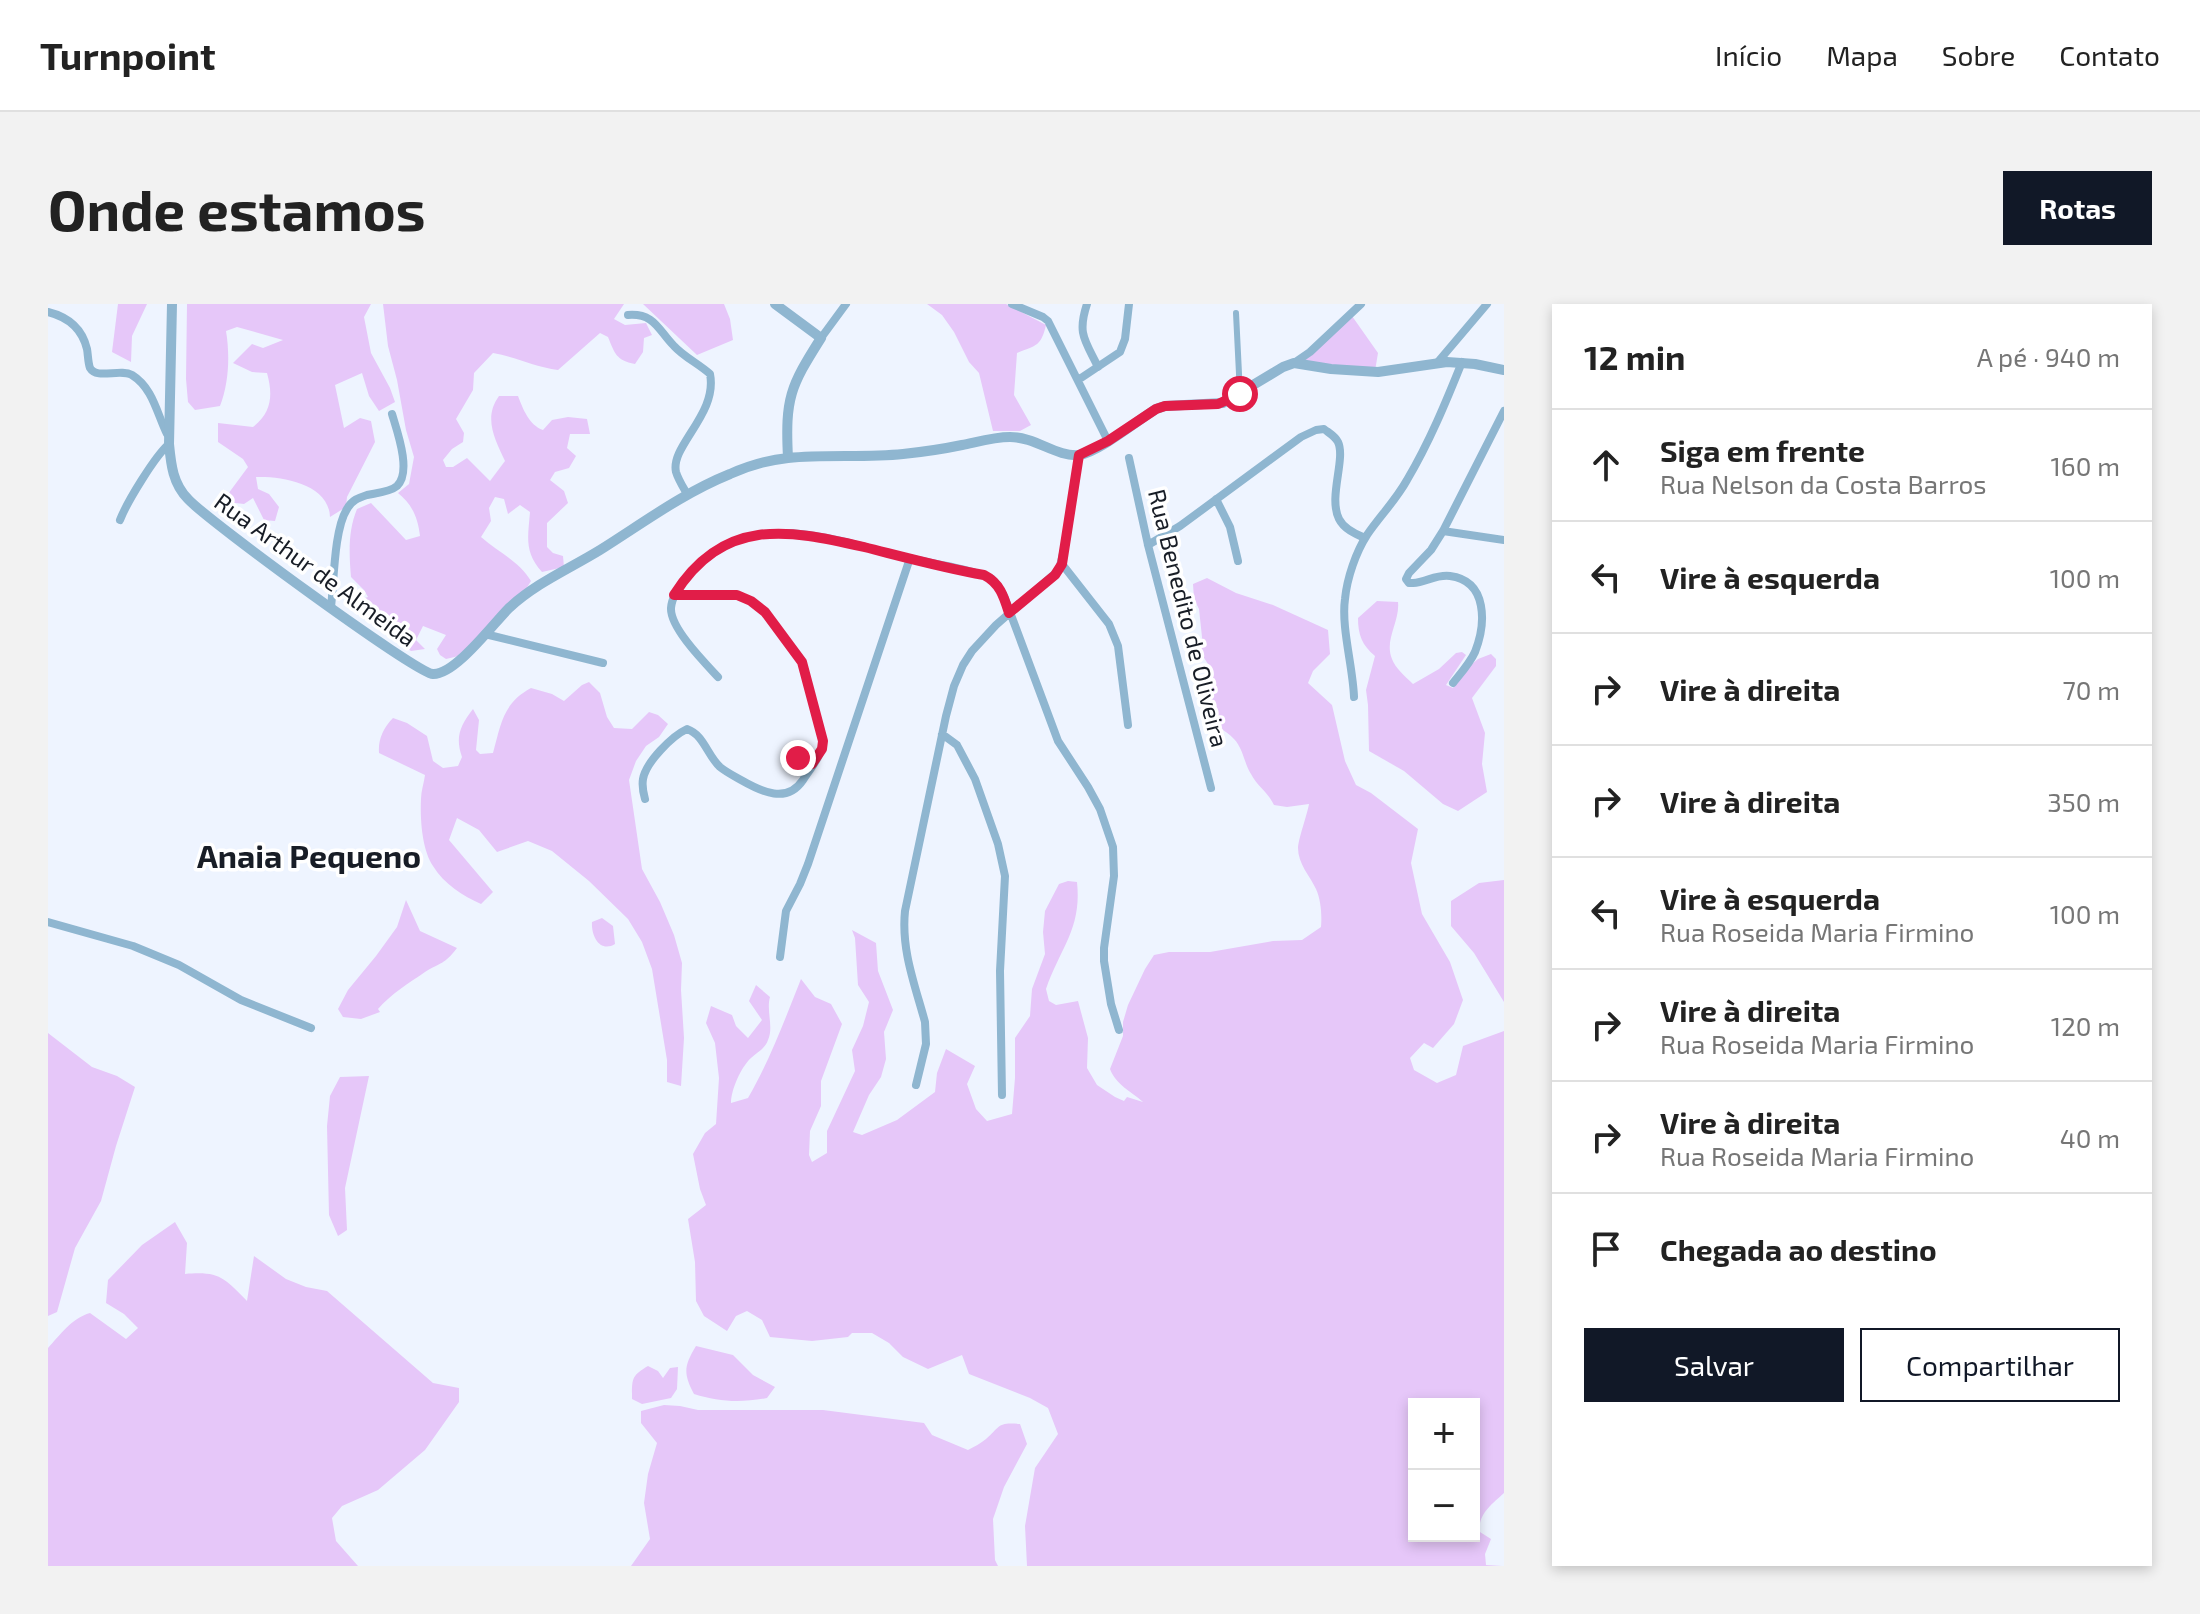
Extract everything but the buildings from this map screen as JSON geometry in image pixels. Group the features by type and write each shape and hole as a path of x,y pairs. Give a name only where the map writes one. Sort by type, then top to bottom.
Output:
{"street":[{"name":"Rua Arthur de Almeida","path":"172,304 171,467 178,487 189,501 224,530 429,674 452,666 485,634"},
{"path":"775,304 821,338"},
{"path":"788,458 787,413 790,396 821,338 846,304"},
{"path":"1012,304 1035,308 1048,321 1108,441"},
{"path":"1087,304 1082,336 1098,367"},
{"path":"1078,380 1114,358 1123,347 1129,304"},
{"path":"1298,364 1361,304"},
{"path":"1437,363 1487,304"},
{"path":"48,312 63,316 75,326 84,338 93,371 99,374 127,373 140,382 159,409 169,440 120,520"},
{"path":"1236,313 1240,394"},
{"path":"628,315 641,315 652,321 674,347 710,374 711,394 706,407 676,460 676,473 687,494"},
{"path":"1354,697 1344,606 1353,567 1365,538 1406,482 1462,362"},
{"path":"603,663 485,634 529,591 687,494 757,464 788,458 899,454 1009,437 1032,440 1066,455 1079,455 1108,441 1156,409 1218,404 1283,367 1298,364 1378,372 1462,362 1504,370"},
{"path":"1453,683 1474,655 1483,626 1477,593 1467,581 1450,576 1440,575 1419,583 1409,583 1406,579 1443,531 1504,411"},
{"path":"331,607 340,524 346,510 356,499 393,489 403,476 404,464 392,414"},
{"path":"1148,545 1166,536 1301,437 1324,429 1336,437 1341,454 1336,498 1339,519 1352,532 1365,538"},
{"path":"916,1085 926,1034 925,1022 904,947 903,929 954,686 963,665 980,642 1055,575 1062,564 1079,455"},
{"name":"Rua Benedito de Oliveira","path":"1129,458 1148,545 1211,788"},
{"path":"1216,499 1230,527 1238,561"},
{"path":"1443,531 1503,539"},
{"path":"718,677 672,617 671,608 674,595 698,565 722,546 743,538 780,532 818,536 992,579 1001,589 1058,741 1100,809 1113,847 1114,876 1104,948 1106,976 1119,1030"},
{"path":"780,957 786,911 808,864 910,558"},
{"path":"1062,564 1109,624 1114,635 1128,725"},
{"path":"645,799 642,784 646,769 669,741 687,729 700,737 721,768 764,791 779,795 798,787 822,749 823,741 802,662 772,620 758,606 737,595 674,595"},
{"path":"942,734 957,745 975,779 998,844 1005,876 1000,971 1002,1095"},
{"path":"798,758 812,764"},
{"path":"48,922 145,951 179,965 241,1000 311,1028"}],"shaded area":[{"path":"118,304 147,304 132,336 131,362 112,352"},
{"path":"187,304 371,304 364,317 371,353 395,402 379,411 369,396 362,373 335,385 344,428 360,418 371,421 375,442 347,497 346,507 330,517 328,506 313,490 302,484 267,477 256,477 258,489 269,494 279,507 275,521 264,520 253,498 244,504 227,502 228,494 248,467 243,459 218,442 218,423 253,427 264,415 270,396 267,373 252,372 233,363 252,344 263,348 283,340 237,327 226,331 228,369 220,406 195,410 188,402 186,379"},
{"path":"383,304 624,304 614,319 625,325 646,323 652,335 644,338 643,352 635,364 620,358 608,337 600,333 558,370 493,353 474,373 473,390 456,419 464,433 463,442 443,460 446,467 453,467 467,458 490,481 505,461 494,437 491,420 499,396 518,396 524,411 538,428 543,430 552,420 568,417 587,419 590,434 570,434 567,448 576,456 569,468 555,472 550,480 564,491 568,503 547,523 547,547 563,556 564,567 542,572 530,551 530,512 520,505 508,514 504,499 495,497 489,508 491,521 481,537 514,562 531,581 523,594 463,655 446,659 437,649 446,635 423,626 416,640 425,649 411,651 349,608 357,600 368,597 351,577 350,542 357,509 371,503 406,540 420,536 414,512 398,493 409,484 414,457 388,346"},
{"path":"643,304 724,304 733,340 697,355"},
{"path":"927,304 1006,304 1046,325 1037,344 1017,353 1014,395 1031,425 1020,431 993,431 979,373 969,362 942,315"},
{"path":"1352,316 1378,353 1375,371 1298,364"},
{"path":"1207,578 1328,630 1330,654 1313,671 1308,683 1332,705 1345,761 1356,785 1418,829 1411,863 1422,914 1450,962 1463,1000 1454,1024 1433,1048 1424,1043 1410,1058 1414,1070 1437,1083 1456,1075 1463,1046 1504,1031 1504,1493 1486,1510 1480,1526 1480,1398 1408,1398 1408,1542 1480,1542 1480,1532 1491,1539 1485,1554 1486,1565 1502,1566 1027,1566 1025,1526 1035,1468 1058,1434 1048,1408 969,1374 962,1355 928,1369 903,1357 889,1343 872,1333 852,1333 848,1337 812,1341 770,1337 762,1320 747,1311 736,1316 727,1331 704,1316 696,1301 695,1262 688,1219 706,1205 693,1154 705,1133 716,1124 719,1078 715,1043 706,1023 711,1006 732,1015 736,1026 748,1038 762,1020 749,1001 756,985 770,997 768,1040 744,1067 731,1103 748,1098 801,979 815,997 831,1004 842,1024 821,1081 821,1106 810,1131 809,1155 812,1162 827,1153 827,1131 855,1071 852,1050 869,1002 858,985 852,930 876,943 878,971 893,1010 884,1032 886,1059 881,1077 869,1095 853,1132 862,1135 897,1120 935,1092 937,1073 946,1049 975,1066 967,1084 976,1109 987,1121 1012,1114 1015,1038 1030,1016 1032,989 1045,954 1045,911 1059,884 1077,882 1078,898 1069,938 1046,989 1049,1001 1056,1005 1078,1001 1088,1038 1087,1068 1097,1085 1124,1101 1127,1097 1143,1102 1120,1084 1110,1069 1123,1036 1128,1005 1154,955 1210,952 1273,941 1302,940 1321,927 1318,893 1302,865 1298,844 1309,804 1274,805 1253,778 1237,743 1204,715 1213,694 1213,672 1201,653 1199,609 1194,599 1193,584"},
{"path":"1377,601 1398,602 1390,652 1396,666 1413,684 1439,669 1456,653 1466,655 1446,685 1453,688 1478,659 1491,654 1496,659 1496,666 1472,698 1485,733 1482,764 1487,792 1458,811 1443,804 1404,771 1369,751 1366,690 1375,656 1362,639 1358,618"},
{"path":"589,682 600,693 607,717 614,728 632,729 649,712 668,724 659,737 646,746 629,780 642,869 660,902 682,963 684,1038 681,1086 667,1082 667,1060 652,969 642,942 628,919 552,851 528,841 497,852 479,830 457,818 449,840 493,892 481,904 461,893 437,872 426,852 421,816 425,775 379,753 382,734 393,718 427,736 433,761 443,768 458,766 462,757 460,732 473,709 479,720 476,750 480,754 493,753 504,715 522,694 531,688 564,701"},
{"path":"1504,880 1504,1002 1474,953 1451,926 1451,901 1479,883"},
{"path":"406,900 420,931 457,948 445,960 394,994 378,1009 380,1012 361,1019 343,1017 338,1009 348,990 397,927"},
{"path":"602,918 613,926 615,944 610,946 601,945 593,933 592,922"},
{"path":"48,1033 92,1067 135,1087 101,1201 75,1248 57,1312 48,1316"},
{"path":"369,1076 345,1188 347,1230 338,1236 329,1215 327,1126 330,1096 340,1077"},
{"path":"175,1222 187,1243 185,1274 214,1275 247,1301 254,1256 286,1279 327,1291 433,1383 459,1388 459,1402 425,1450 378,1490 342,1506 332,1518 336,1541 358,1566 48,1566 48,1348 72,1323 90,1313 126,1339 138,1328 124,1314 106,1303 108,1280 142,1245"},
{"path":"696,1346 733,1355 753,1375 775,1387 767,1398 748,1401 721,1400 694,1394 686,1370"},
{"path":"648,1366 663,1378 670,1368 678,1367 677,1389 671,1398 642,1404 632,1399 634,1379"},
{"path":"664,1405 698,1410 823,1410 924,1423 932,1435 968,1450 1000,1426 1020,1424 1027,1444 1004,1487 993,1519 998,1566 631,1566 650,1539 644,1503 657,1443 641,1423 641,1411"}],"district":[{"name":"Anaia Pequeno","path":"309,855"}],"route":[{"path":"798,758 812,764 822,749 823,741 802,662 772,620 758,606 737,595 674,595 706,558 722,546 766,533 818,536 984,575 1001,589 1009,613 1038,591 1062,564 1079,455 1108,441 1156,409 1218,404 1240,394"}]}
